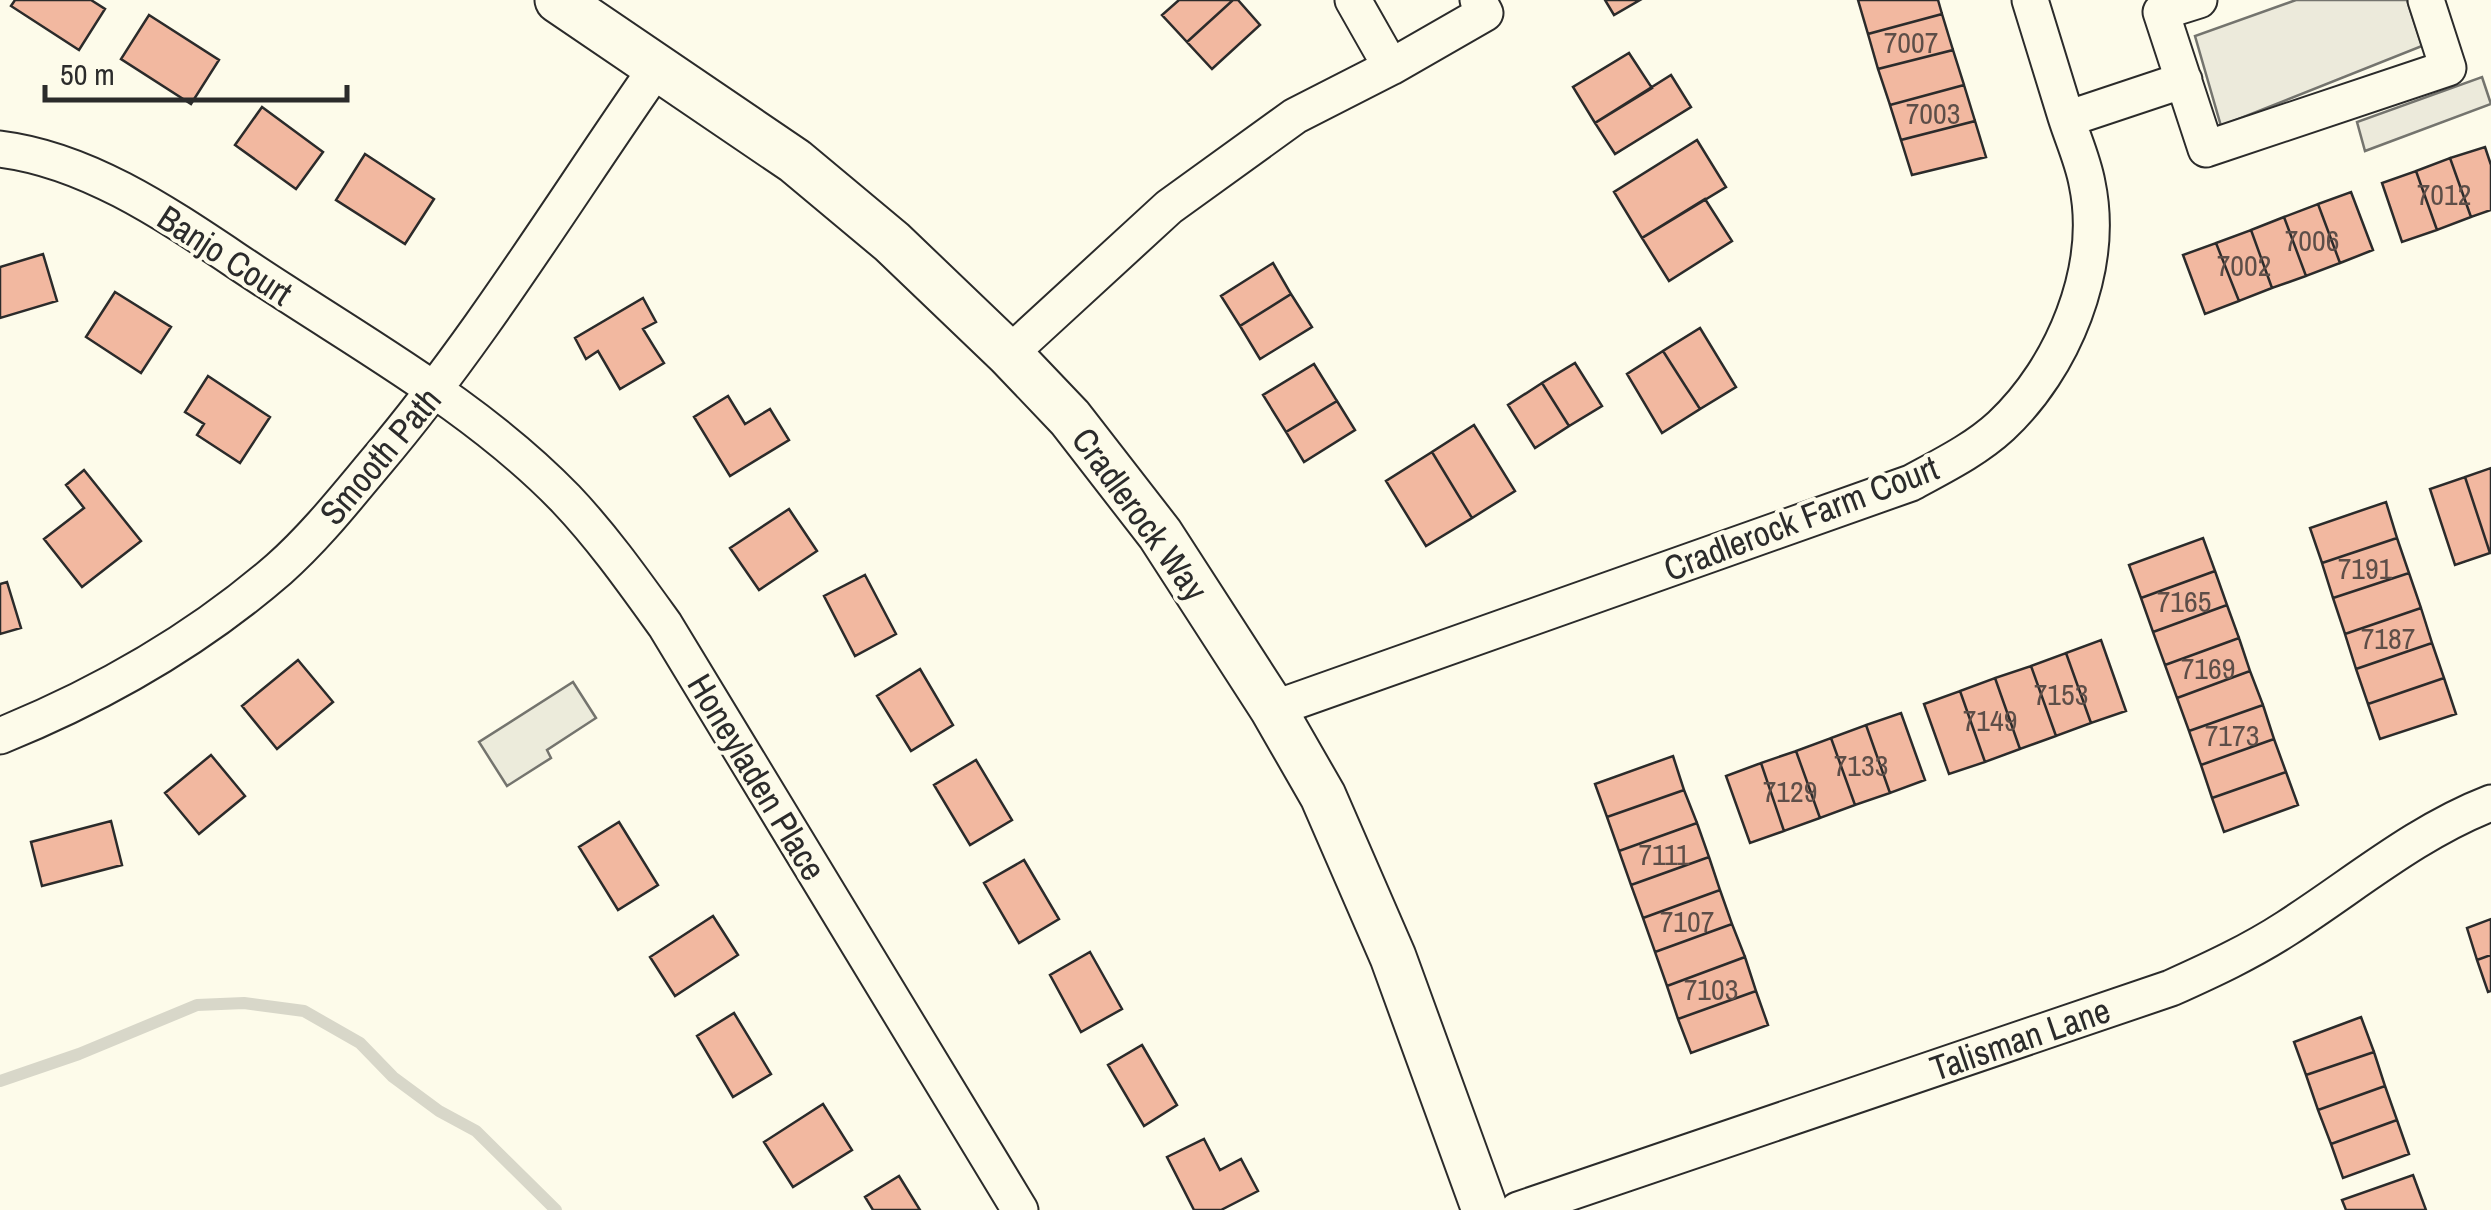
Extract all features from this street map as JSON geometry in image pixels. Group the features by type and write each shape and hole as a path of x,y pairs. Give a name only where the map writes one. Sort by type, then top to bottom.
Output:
{"street":[{"name":"Cradlerock Way","path":"558,0 795,161 892,242 1070,418 1160,534 1273,709 1323,796 1366,892 1485,1210"},
{"path":"1353,0 1391,67"},
{"path":"1009,354 1168,207 1295,116 1485,13 1478,0"},
{"name":"Cradlerock Farm Court","path":"1273,709 1910,482 1960,457 2000,427 2054,358 2073,317 2091,232 2088,184 2030,0"},
{"path":"2199,0 2161,12 2206,149 2448,68 2426,0"},
{"name":"Smooth Path","path":"0,736 56,714 124,679 234,605 281,567 326,521 437,390 658,66"},
{"path":"2067,119 2184,80"},
{"name":"Banjo Court","path":"0,149 59,162 152,208 437,390"},
{"name":"Honeyladen Place","path":"437,390 566,499 656,613 1020,1210"},
{"name":"Talisman Lane","path":"1518,1210 2170,988 2242,956 2397,853 2463,814 2491,803"}],"shaded area":[{"path":"2296,0 2407,0 2422,46 2221,126 2195,36"},
{"path":"2482,77 2491,104 2365,151 2357,122"},
{"path":"573,682 596,718 547,750 551,758 507,786 479,742"}],"building":[{"path":"15,0 91,0 105,9 79,50 11,6"},
{"path":"1179,0 1233,0 1187,42 1162,15"},
{"path":"1233,0 1238,0 1260,25 1212,69 1187,42"},
{"path":"1605,0 1640,0 1614,15"},
{"path":"1858,0 1938,0 1942,14 1868,34"},
{"path":"1942,14 1953,50 1878,69 1868,34"},
{"path":"149,15 219,60 191,104 121,59"},
{"path":"1953,50 1964,85 1890,105 1878,69"},
{"path":"1629,53 1652,88 1595,123 1573,87"},
{"path":"1671,75 1691,107 1615,154 1595,123"},
{"path":"1964,85 1975,121 1901,140 1890,105"},
{"path":"262,107 323,152 296,189 235,145"},
{"path":"1975,121 1986,157 1912,175 1901,140"},
{"path":"1697,140 1726,187 1642,238 1614,192"},
{"path":"2485,147 2491,165 2491,210 2471,217 2450,158"},
{"path":"365,154 434,199 405,244 336,200"},
{"path":"2450,158 2471,217 2437,230 2416,171"},
{"path":"2416,171 2437,230 2402,242 2382,183"},
{"path":"2351,192 2373,250 2340,263 2318,204"},
{"path":"1705,199 1732,241 1669,281 1642,238"},
{"path":"2318,204 2340,263 2306,276 2284,217"},
{"path":"2284,217 2306,276 2272,288 2251,230"},
{"path":"2251,230 2272,288 2239,301 2216,243"},
{"path":"2216,243 2239,301 2205,314 2183,255"},
{"path":"43,254 57,301 0,318 0,267"},
{"path":"1273,263 1291,294 1240,326 1221,296"},
{"path":"115,292 171,327 141,373 86,337"},
{"path":"1291,294 1312,327 1260,359 1240,326"},
{"path":"643,298 656,322 643,329 664,363 620,389 598,351 586,359 575,338"},
{"path":"1700,328 1736,387 1700,409 1663,351"},
{"path":"1663,351 1700,409 1662,433 1627,374"},
{"path":"1575,363 1602,406 1569,426 1542,383"},
{"path":"1314,364 1337,401 1286,432 1263,395"},
{"path":"208,376 270,417 240,463 197,435 204,424 185,412"},
{"path":"1542,383 1569,426 1535,448 1508,405"},
{"path":"728,396 745,424 770,409 789,440 730,476 694,417"},
{"path":"1337,401 1355,430 1304,462 1286,432"},
{"path":"1474,425 1515,491 1472,518 1432,452"},
{"path":"1432,452 1472,518 1426,546 1386,481"},
{"path":"2491,468 2491,553 2490,553 2465,477"},
{"path":"84,470 141,541 82,587 44,539 84,508 66,485"},
{"path":"2465,477 2490,553 2455,565 2430,489"},
{"path":"2386,502 2397,538 2322,563 2310,528"},
{"path":"789,509 817,551 759,590 730,548"},
{"path":"2203,538 2215,571 2141,598 2129,565"},
{"path":"2397,538 2409,573 2333,598 2322,563"},
{"path":"2215,571 2227,605 2153,632 2141,598"},
{"path":"2409,573 2421,608 2345,634 2333,598"},
{"path":"865,575 896,634 855,656 824,596"},
{"path":"7,582 21,628 0,634 0,584"},
{"path":"2227,605 2239,638 2165,665 2153,632"},
{"path":"2421,608 2432,643 2356,669 2345,634"},
{"path":"2239,638 2250,671 2177,698 2165,665"},
{"path":"2101,640 2126,711 2091,723 2066,653"},
{"path":"2432,643 2444,678 2368,704 2356,669"},
{"path":"2066,653 2091,723 2056,736 2031,666"},
{"path":"298,660 333,702 277,749 242,706"},
{"path":"2031,666 2056,736 2020,749 1995,678"},
{"path":"920,669 953,725 911,751 877,696"},
{"path":"2250,671 2263,705 2189,731 2177,698"},
{"path":"1995,678 2020,749 1985,762 1960,691"},
{"path":"2444,678 2456,714 2380,739 2368,704"},
{"path":"1960,691 1985,762 1949,774 1924,704"},
{"path":"2263,705 2274,739 2201,765 2189,731"},
{"path":"1901,713 1925,780 1890,793 1866,725"},
{"path":"1866,725 1890,793 1855,805 1831,738"},
{"path":"1831,738 1855,805 1820,818 1796,751"},
{"path":"2274,739 2286,772 2212,798 2201,765"},
{"path":"1796,751 1820,818 1784,831 1761,763"},
{"path":"211,755 245,796 199,834 165,793"},
{"path":"1673,756 1684,790 1607,817 1595,784"},
{"path":"976,760 1012,820 970,845 934,785"},
{"path":"1761,763 1784,831 1750,843 1726,776"},
{"path":"2286,772 2298,805 2224,832 2212,798"},
{"path":"1684,790 1697,823 1619,851 1607,817"},
{"path":"111,821 122,865 42,886 31,842"},
{"path":"619,822 658,885 618,910 579,847"},
{"path":"1697,823 1709,857 1631,885 1619,851"},
{"path":"1709,857 1720,890 1643,918 1631,885"},
{"path":"1024,860 1059,919 1019,943 984,883"},
{"path":"1720,890 1732,924 1655,952 1643,918"},
{"path":"713,916 738,955 675,996 650,957"},
{"path":"2491,919 2491,955 2477,960 2467,928"},
{"path":"1732,924 1745,957 1667,986 1655,952"},
{"path":"1090,952 1122,1009 1081,1032 1050,975"},
{"path":"2491,955 2491,991 2488,992 2477,960"},
{"path":"1745,957 1756,991 1678,1019 1667,986"},
{"path":"1756,991 1768,1025 1691,1053 1678,1019"},
{"path":"734,1013 771,1074 733,1097 697,1036"},
{"path":"2361,1017 2374,1052 2306,1075 2294,1042"},
{"path":"1142,1045 1177,1105 1144,1126 1108,1065"},
{"path":"2374,1052 2385,1086 2318,1110 2306,1075"},
{"path":"2385,1086 2397,1120 2331,1144 2318,1110"},
{"path":"823,1104 852,1150 793,1187 764,1142"},
{"path":"2397,1120 2409,1154 2343,1178 2331,1144"},
{"path":"1204,1139 1220,1170 1241,1159 1258,1191 1221,1210 1194,1210 1167,1157"},
{"path":"2413,1175 2426,1210 2346,1210 2342,1200"},
{"path":"899,1176 920,1210 873,1210 865,1197"}],"waterway":[{"path":"0,1081 79,1054 197,1005 244,1003 304,1011 360,1043 393,1077 439,1111 476,1131 556,1210"}]}
